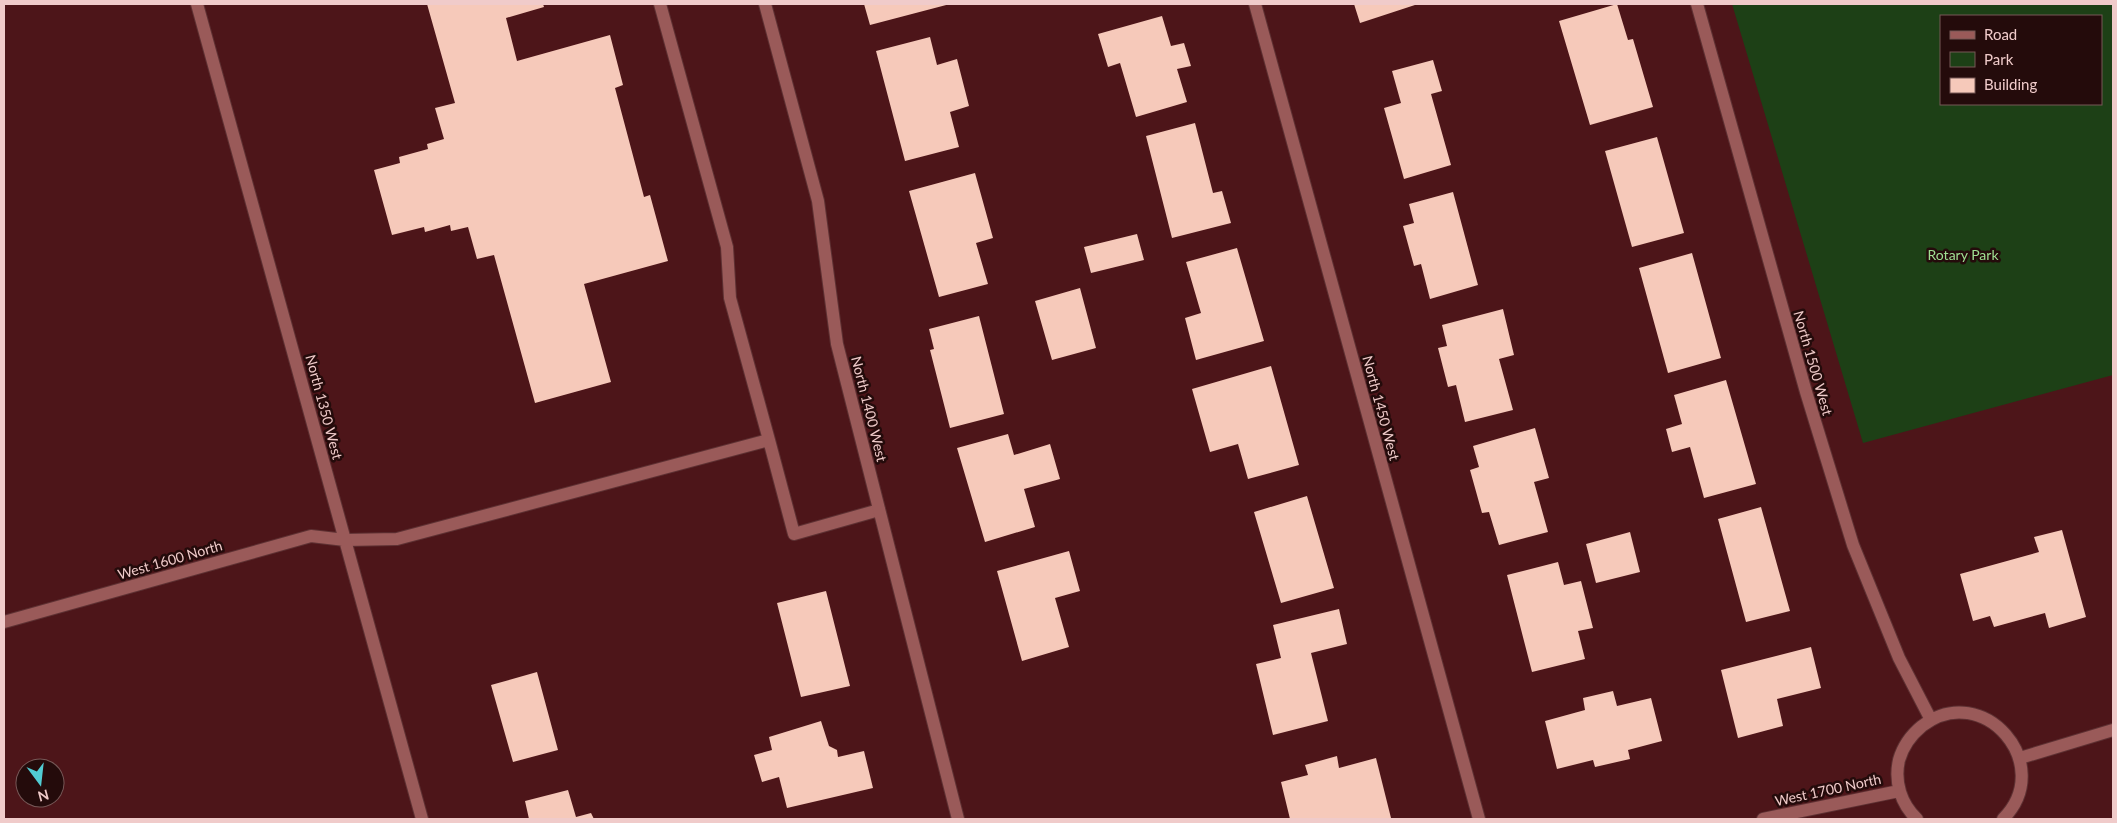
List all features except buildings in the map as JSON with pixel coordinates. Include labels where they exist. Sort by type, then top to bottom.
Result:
[{"type":"street","name":"North 1350 West","points":[[197,4],[422,819]]},
{"type":"street","points":[[660,4],[727,247],[730,298],[794,534],[879,510]]},
{"type":"street","name":"North 1400 West","points":[[765,4],[818,201],[836,344],[958,819]]},
{"type":"street","name":"North 1450 West","points":[[1255,4],[1478,819]]},
{"type":"street","name":"North 1500 West","points":[[1697,4],[1806,392],[1853,545],[1899,658],[1930,720]]},
{"type":"street","name":"West 1600 North","points":[[4,622],[311,536],[345,540],[397,539],[769,440]]},
{"type":"street","points":[[1917,819],[1908,811],[1899,791],[1897,770],[1902,750],[1914,732],[1930,720],[1952,713],[1974,714],[1994,723],[2011,738],[2020,758],[2022,779],[2017,800],[2003,819]]},
{"type":"street","points":[[2020,758],[2113,730]]},
{"type":"street","name":"West 1700 North","points":[[1763,819],[1899,791]]},
{"type":"green space","name":"Rotary Park","points":[[1732,4],[2113,4],[2113,375],[1863,443]]}]
